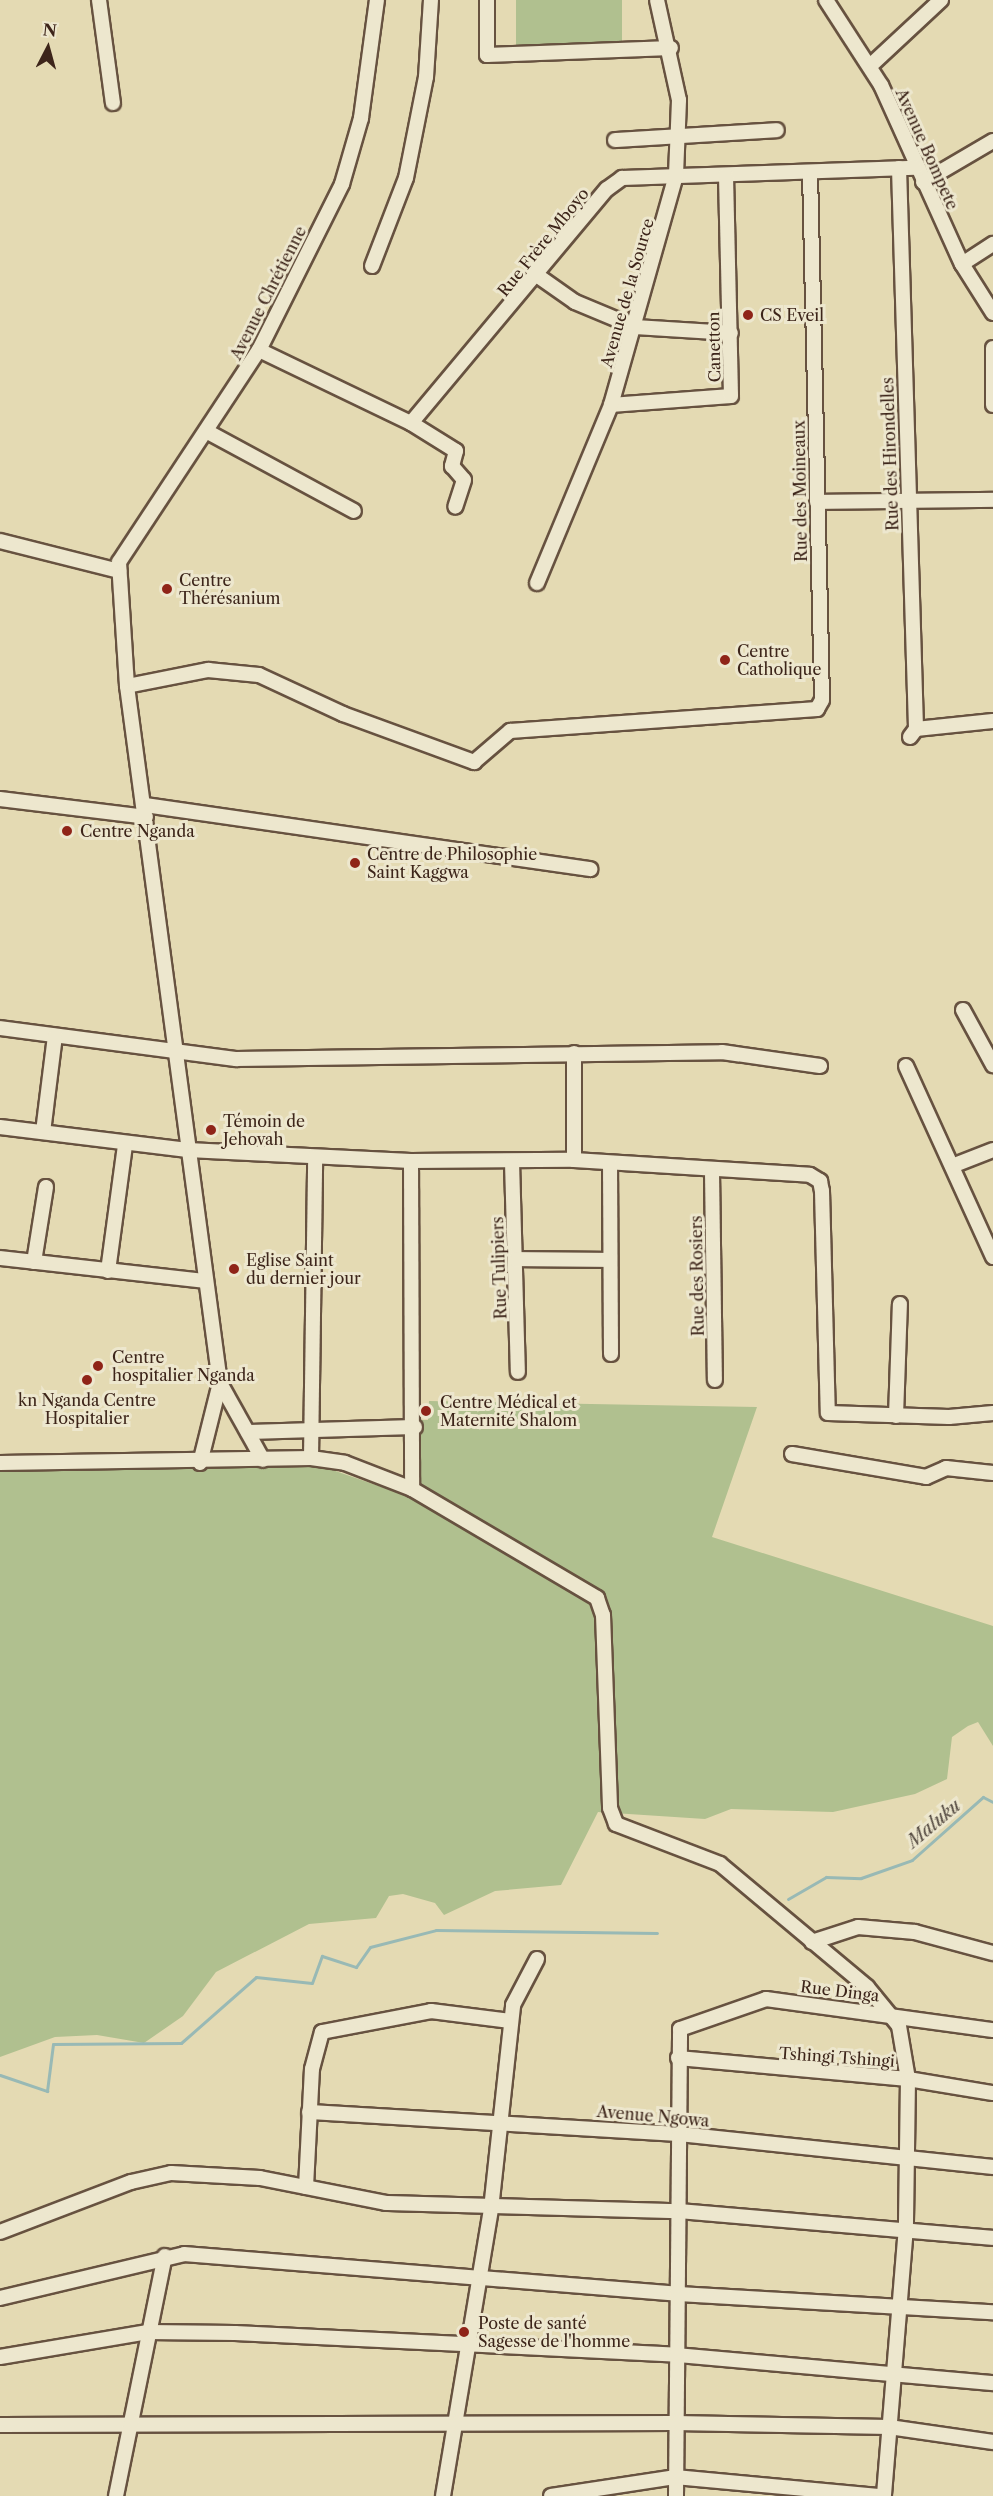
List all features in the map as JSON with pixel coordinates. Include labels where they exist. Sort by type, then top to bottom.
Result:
[{"type":"street","points":[[99,0],[113,103]]},
{"type":"street","name":"Avenue Chrétienne","points":[[118,571],[128,543],[259,350],[348,170],[361,118],[377,0]]},
{"type":"street","points":[[372,266],[406,178],[426,77],[431,0]]},
{"type":"street","points":[[487,0],[487,56],[671,48]]},
{"type":"street","name":"Avenue de la Source","points":[[537,584],[611,405],[635,327],[676,175],[681,133],[671,48],[657,0]]},
{"type":"street","name":"Avenue Bompete","points":[[826,0],[870,66],[915,168],[962,264],[993,313]]},
{"type":"street","points":[[870,66],[941,0]]},
{"type":"street","points":[[615,140],[681,133],[777,130]]},
{"type":"street","points":[[923,183],[993,141]]},
{"type":"street","name":"Rue des Hirondelles","points":[[899,168],[913,733],[993,721]]},
{"type":"street","name":"Rue Frère Mboyo","points":[[411,423],[538,276],[614,182],[676,175],[915,168]]},
{"type":"street","name":"Rue des Moineaux","points":[[127,686],[208,669],[259,675],[343,714],[474,762],[510,731],[719,712],[821,706],[810,172]]},
{"type":"street","name":"Canetton","points":[[611,405],[729,399],[731,333],[726,175]]},
{"type":"street","points":[[962,264],[993,244]]},
{"type":"street","points":[[538,276],[575,302],[635,327],[731,333]]},
{"type":"street","points":[[993,348],[993,405]]},
{"type":"street","points":[[259,350],[411,423],[456,451],[452,466],[464,483],[455,507]]},
{"type":"street","points":[[206,431],[354,511]]},
{"type":"street","points":[[817,502],[993,500]]},
{"type":"street","points":[[0,541],[118,571],[127,686],[145,811],[204,1281],[220,1383],[263,1460]]},
{"type":"street","points":[[0,799],[145,811],[590,869]]},
{"type":"street","points":[[963,1010],[993,1065]]},
{"type":"street","points":[[0,1028],[174,1053],[244,1059],[722,1052],[820,1066]]},
{"type":"street","points":[[43,1132],[55,1036]]},
{"type":"street","points":[[574,1053],[574,1160]]},
{"type":"street","points":[[906,1066],[993,1257]]},
{"type":"street","points":[[0,1127],[126,1145],[188,1150],[411,1161],[574,1160],[712,1172],[755,1169],[820,1181],[825,1409],[834,1416],[993,1413]]},
{"type":"street","points":[[108,1272],[126,1145]]},
{"type":"street","points":[[952,1166],[993,1150]]},
{"type":"street","points":[[311,1458],[315,1157]]},
{"type":"street","points":[[411,1161],[415,1427],[412,1489]]},
{"type":"street","name":"Rue Tulipiers","points":[[512,1162],[518,1372]]},
{"type":"street","points":[[610,1163],[611,1354]]},
{"type":"street","name":"Rue des Rosiers","points":[[712,1172],[715,1380]]},
{"type":"street","points":[[34,1262],[46,1187]]},
{"type":"street","points":[[0,1258],[108,1272],[204,1281]]},
{"type":"street","points":[[515,1259],[610,1260]]},
{"type":"street","points":[[896,1416],[900,1304]]},
{"type":"street","points":[[200,1463],[220,1383]]},
{"type":"street","points":[[248,1432],[415,1427]]},
{"type":"street","points":[[792,1454],[927,1477],[946,1468],[993,1473]]},
{"type":"street","points":[[0,1463],[200,1463],[311,1458],[360,1467],[412,1489],[597,1598],[603,1615],[612,1818],[634,1835],[711,1859],[776,1909],[893,2014],[908,2079],[906,2227],[883,2496],[675,2477],[551,2496]]},
{"type":"street","points":[[812,1942],[858,1927],[915,1932],[993,1953]]},
{"type":"street","points":[[443,2496],[491,2209],[510,2020],[519,1987],[537,1959]]},
{"type":"street","name":"Rue Dinga","points":[[678,2058],[678,2036],[686,2024],[757,1999],[893,2014],[993,2030]]},
{"type":"street","points":[[306,2187],[309,2112],[317,2037],[329,2027],[431,2011],[510,2020]]},
{"type":"street","points":[[676,2496],[675,2423],[680,2211],[678,2058]]},
{"type":"street","name":"Tshingi Tshingi","points":[[678,2058],[908,2079],[993,2093]]},
{"type":"street","name":"Avenue Ngowa","points":[[309,2112],[679,2134],[906,2155],[993,2167]]},
{"type":"street","points":[[0,2232],[131,2182],[171,2173],[260,2178],[386,2203],[491,2209],[680,2211],[906,2227],[993,2238]]},
{"type":"street","points":[[116,2496],[165,2256]]},
{"type":"street","points":[[0,2298],[165,2256],[480,2276],[677,2294],[993,2312]]},
{"type":"street","points":[[0,2357],[148,2332],[468,2344],[677,2355],[895,2372],[993,2383]]},
{"type":"street","points":[[0,2424],[131,2426],[675,2423],[889,2427],[993,2442]]},
{"type":"green space","points":[[516,0],[622,0],[622,47],[516,47]]},
{"type":"green space","points":[[429,1401],[757,1407],[712,1537],[993,1626],[993,1746],[978,1722],[968,1726],[952,1737],[947,1779],[915,1794],[833,1812],[731,1809],[705,1819],[598,1812],[561,1885],[495,1891],[444,1915],[435,1903],[403,1894],[389,1896],[376,1918],[309,1924],[216,1972],[183,2016],[144,2043],[97,2035],[55,2037],[0,2057],[0,1468],[324,1467],[416,1499],[419,1420],[428,1420]]},
{"type":"waterway","name":"Maluku","points":[[788,1899],[826,1877],[861,1878],[912,1860],[983,1797],[993,1802]]},
{"type":"waterway","points":[[0,2075],[47,2091],[53,2044],[181,2043],[256,1977],[312,1983],[322,1956],[356,1967],[370,1947],[436,1930],[657,1933]]},
{"type":"place","name":"CS Eveil","points":[[748,315]]},
{"type":"place","name":"Centre Thérésanium","points":[[167,589]]},
{"type":"place","name":"Centre Catholique","points":[[725,660]]},
{"type":"place","name":"Centre Nganda","points":[[67,831]]},
{"type":"place","name":"Centre de Philosophie Saint Kaggwa","points":[[355,863]]},
{"type":"place","name":"Témoin de Jehovah","points":[[211,1130]]},
{"type":"place","name":"Eglise Saint du dernier jour","points":[[234,1269]]},
{"type":"place","name":"Centre hospitalier Nganda","points":[[98,1366]]},
{"type":"place","name":"kn Nganda Centre Hospitalier","points":[[87,1380]]},
{"type":"place","name":"Centre Médical et Maternité Shalom","points":[[426,1411]]},
{"type":"place","name":"Poste de santé Sagesse de l'homme","points":[[464,2332]]}]
